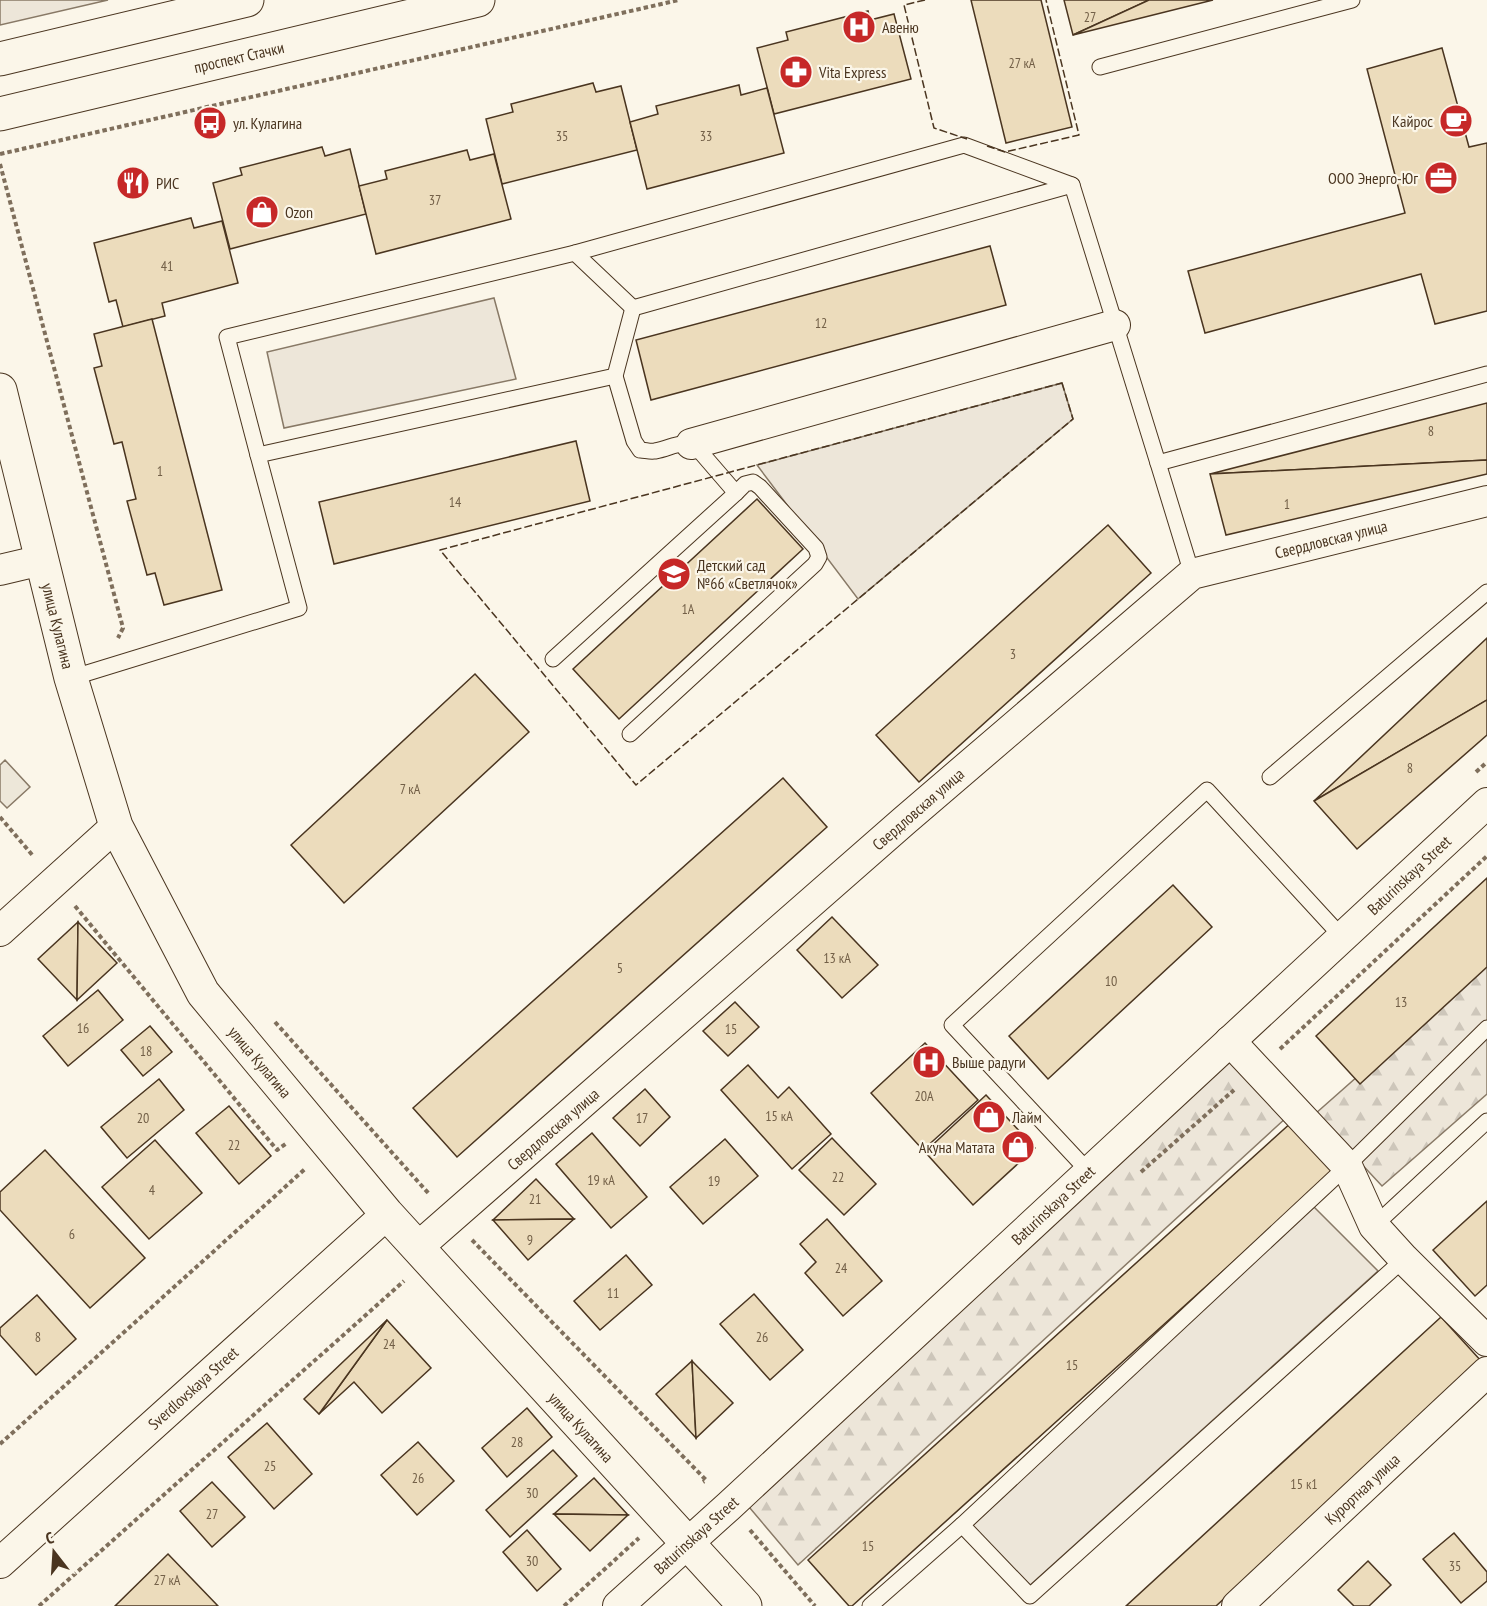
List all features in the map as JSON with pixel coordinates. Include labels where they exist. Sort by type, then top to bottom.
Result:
[{"type":"street","points":[[0,59],[247,0]]},
{"type":"street","name":"проспект Стачки","points":[[0,114],[478,0]]},
{"type":"street","points":[[691,444],[1115,325]]},
{"type":"street","name":"улица Кулагина","points":[[0,390],[42,560],[86,674],[116,826],[203,993],[387,1214],[745,1606]]},
{"type":"street","name":"Свердловская улица","points":[[418,1247],[904,821],[1192,574],[1487,501]]},
{"type":"street","points":[[0,570],[42,560]]},
{"type":"street","name":"Baturinskaya Street","points":[[618,1606],[1487,803]]},
{"type":"street","points":[[0,931],[116,826]]},
{"type":"street","points":[[1230,1041],[1347,1166],[1374,1226],[1487,1341]]},
{"type":"street","name":"Sverdlovskaya Street","points":[[0,1563],[387,1214]]},
{"type":"street","name":"Курортная улица","points":[[1237,1606],[1487,1372]]},
{"type":"lane","points":[[1100,67],[1352,0]]},
{"type":"lane","points":[[86,674],[299,608],[227,337],[575,253],[964,145],[1072,185]]},
{"type":"lane","points":[[633,308],[1072,185]]},
{"type":"lane","points":[[1072,185],[1192,574]]},
{"type":"lane","points":[[575,253],[633,308]]},
{"type":"lane","points":[[633,308],[615,376],[634,441],[640,450],[653,452],[682,443],[691,444],[736,493]]},
{"type":"lane","points":[[1158,463],[1487,374]]},
{"type":"lane","points":[[258,454],[615,376]]},
{"type":"lane","points":[[553,659],[745,484],[753,482],[760,487],[816,548],[819,557],[816,564],[630,734]]},
{"type":"lane","points":[[1270,777],[1487,592]]},
{"type":"lane","points":[[1089,1172],[952,1025],[1207,790],[1341,938]]},
{"type":"lane","points":[[870,1606],[962,1525],[1347,1166],[1487,1028]]},
{"type":"lane","points":[[1374,1226],[1487,1121]]},
{"type":"lane","points":[[962,1525],[1030,1596],[1404,1259]]},
{"type":"path","points":[[0,154],[680,0]]},
{"type":"path","points":[[0,164],[123,628],[86,674]]},
{"type":"path","points":[[273,1020],[451,1219],[705,1480],[663,1517]]},
{"type":"path","points":[[0,1444],[312,1162]]},
{"type":"path","points":[[39,1606],[405,1280]]},
{"type":"green space","points":[[0,0],[108,0],[0,25]]},
{"type":"green space","points":[[494,298],[516,379],[284,428],[267,352]]},
{"type":"green space","points":[[1062,383],[1073,419],[858,599],[757,465]]},
{"type":"green space","points":[[1487,962],[1487,1094],[1382,1186],[1315,1114]]},
{"type":"green space","points":[[1228,1052],[1287,1117],[798,1565],[744,1501]]},
{"type":"green space","points":[[1313,1206],[1378,1271],[1028,1587],[972,1526]]},
{"type":"shaded area","points":[[5,760],[30,787],[7,808],[0,801],[0,765]]},
{"type":"building","points":[[971,0],[1041,0],[1072,127],[1006,143]]},
{"type":"building","points":[[1064,0],[1149,0],[1073,35]]},
{"type":"building","points":[[1149,0],[1213,0],[1073,35]]},
{"type":"building","points":[[868,11],[870,20],[894,14],[911,79],[774,114],[757,48],[788,40],[786,32]]},
{"type":"building","name":"ООО Энерго-Юг","points":[[1442,48],[1469,147],[1487,143],[1487,311],[1435,324],[1421,274],[1205,333],[1188,271],[1405,213],[1367,69]]},
{"type":"building","points":[[593,83],[596,92],[621,86],[637,150],[502,184],[486,119],[513,112],[511,104]]},
{"type":"building","points":[[739,85],[741,95],[767,88],[784,153],[647,189],[630,122],[658,114],[656,106]]},
{"type":"building","points":[[322,147],[325,156],[350,149],[366,214],[230,249],[213,183],[242,175],[240,168]]},
{"type":"building","points":[[467,150],[470,160],[494,154],[511,219],[376,254],[359,186],[387,179],[385,171]]},
{"type":"building","points":[[191,218],[194,228],[222,221],[238,283],[162,303],[165,316],[123,327],[116,300],[109,302],[94,243]]},
{"type":"building","points":[[990,246],[1006,305],[651,400],[636,340]]},
{"type":"building","points":[[152,319],[222,590],[164,605],[155,573],[147,575],[127,501],[136,499],[122,442],[114,444],[94,368],[102,366],[94,334]]},
{"type":"building","points":[[1487,403],[1487,460],[1210,474]]},
{"type":"building","points":[[576,441],[590,501],[334,564],[319,502]]},
{"type":"building","points":[[1487,460],[1487,474],[1226,535],[1210,474]]},
{"type":"building","points":[[757,499],[803,549],[619,719],[573,669]]},
{"type":"building","points":[[1108,525],[1151,573],[919,782],[876,735]]},
{"type":"building","points":[[1487,638],[1487,700],[1314,801]]},
{"type":"building","points":[[475,674],[529,732],[344,903],[291,845]]},
{"type":"building","points":[[1487,700],[1487,735],[1357,849],[1314,801]]},
{"type":"building","points":[[783,778],[827,827],[457,1157],[413,1108]]},
{"type":"building","points":[[1487,878],[1487,967],[1360,1084],[1316,1036]]},
{"type":"building","points":[[1173,885],[1212,927],[1048,1079],[1009,1036]]},
{"type":"building","points":[[832,917],[878,965],[842,998],[797,950]]},
{"type":"building","points":[[78,922],[77,1000],[38,959]]},
{"type":"building","points":[[78,922],[117,963],[77,1000]]},
{"type":"building","points":[[98,990],[123,1020],[68,1066],[43,1036]]},
{"type":"building","points":[[735,1002],[759,1027],[728,1056],[703,1031]]},
{"type":"building","points":[[150,1026],[172,1052],[143,1076],[121,1050]]},
{"type":"building","points":[[925,1043],[978,1100],[923,1150],[871,1093]]},
{"type":"building","points":[[748,1065],[778,1098],[789,1087],[831,1134],[792,1169],[721,1090]]},
{"type":"building","points":[[159,1079],[184,1110],[127,1158],[101,1127]]},
{"type":"building","points":[[645,1089],[670,1117],[640,1146],[613,1118]]},
{"type":"building","points":[[986,1095],[1035,1148],[973,1205],[925,1152]]},
{"type":"building","points":[[229,1106],[271,1156],[239,1184],[196,1133]]},
{"type":"building","points":[[1293,1121],[1336,1169],[852,1606],[849,1606],[808,1560]]},
{"type":"building","points":[[592,1133],[647,1197],[611,1228],[556,1164]]},
{"type":"building","points":[[832,1138],[876,1184],[844,1215],[799,1170]]},
{"type":"building","points":[[725,1139],[758,1176],[703,1224],[670,1187]]},
{"type":"building","points":[[155,1140],[202,1193],[149,1239],[102,1187]]},
{"type":"building","points":[[45,1150],[145,1258],[90,1308],[0,1210],[0,1192]]},
{"type":"building","points":[[536,1179],[574,1219],[493,1220]]},
{"type":"building","points":[[1487,1201],[1487,1285],[1475,1296],[1433,1250]]},
{"type":"building","points":[[574,1219],[528,1260],[493,1220]]},
{"type":"building","points":[[827,1219],[882,1281],[843,1316],[805,1273],[816,1262],[800,1244]]},
{"type":"building","points":[[626,1255],[652,1285],[600,1330],[574,1301]]},
{"type":"building","points":[[754,1294],[803,1350],[770,1380],[720,1324]]},
{"type":"building","points":[[37,1295],[76,1339],[36,1375],[0,1335],[0,1328]]},
{"type":"building","points":[[1441,1317],[1482,1362],[1216,1606],[1126,1606]]},
{"type":"building","points":[[387,1320],[431,1368],[382,1413],[354,1382],[319,1414]]},
{"type":"building","points":[[387,1320],[319,1414],[304,1399]]},
{"type":"building","points":[[692,1361],[696,1438],[656,1394]]},
{"type":"building","points":[[692,1361],[733,1403],[696,1438]]},
{"type":"building","points":[[527,1408],[552,1437],[507,1477],[482,1448]]},
{"type":"building","points":[[267,1423],[312,1474],[274,1509],[228,1457]]},
{"type":"building","points":[[418,1442],[454,1481],[417,1515],[381,1475]]},
{"type":"building","points":[[553,1450],[577,1476],[510,1537],[486,1510]]},
{"type":"building","points":[[594,1478],[628,1515],[554,1514]]},
{"type":"building","points":[[212,1482],[245,1517],[212,1547],[180,1511]]},
{"type":"building","points":[[554,1514],[628,1515],[590,1551]]},
{"type":"building","points":[[527,1530],[561,1569],[537,1591],[503,1552]]},
{"type":"building","points":[[1454,1533],[1487,1572],[1487,1581],[1461,1603],[1423,1559]]},
{"type":"building","points":[[168,1554],[218,1606],[115,1606]]},
{"type":"building","points":[[1368,1561],[1391,1585],[1369,1606],[1354,1606],[1338,1590]]},
{"type":"fence","points":[[925,0],[904,5],[934,128],[967,139]]},
{"type":"fence","points":[[987,146],[1005,152],[1079,135],[1046,0]]},
{"type":"fence","points":[[1062,383],[1073,419],[636,785],[440,550],[1062,383]]},
{"type":"place","name":"Авеню","points":[[859,27]]},
{"type":"place","name":"Vita Express","points":[[796,72]]},
{"type":"place","name":"Кайрос","points":[[1456,121]]},
{"type":"place","name":"ул. Кулагина","points":[[210,123]]},
{"type":"place","name":"ООО Энерго-Юг","points":[[1441,178]]},
{"type":"place","name":"РИС","points":[[133,183]]},
{"type":"place","name":"Ozon","points":[[262,212]]},
{"type":"place","name":"Детский сад №66 «Светлячок»","points":[[674,574]]},
{"type":"place","name":"Выше радуги","points":[[929,1062]]},
{"type":"place","name":"Лайм","points":[[989,1117]]},
{"type":"place","name":"Акуна Матата","points":[[1018,1147]]}]
